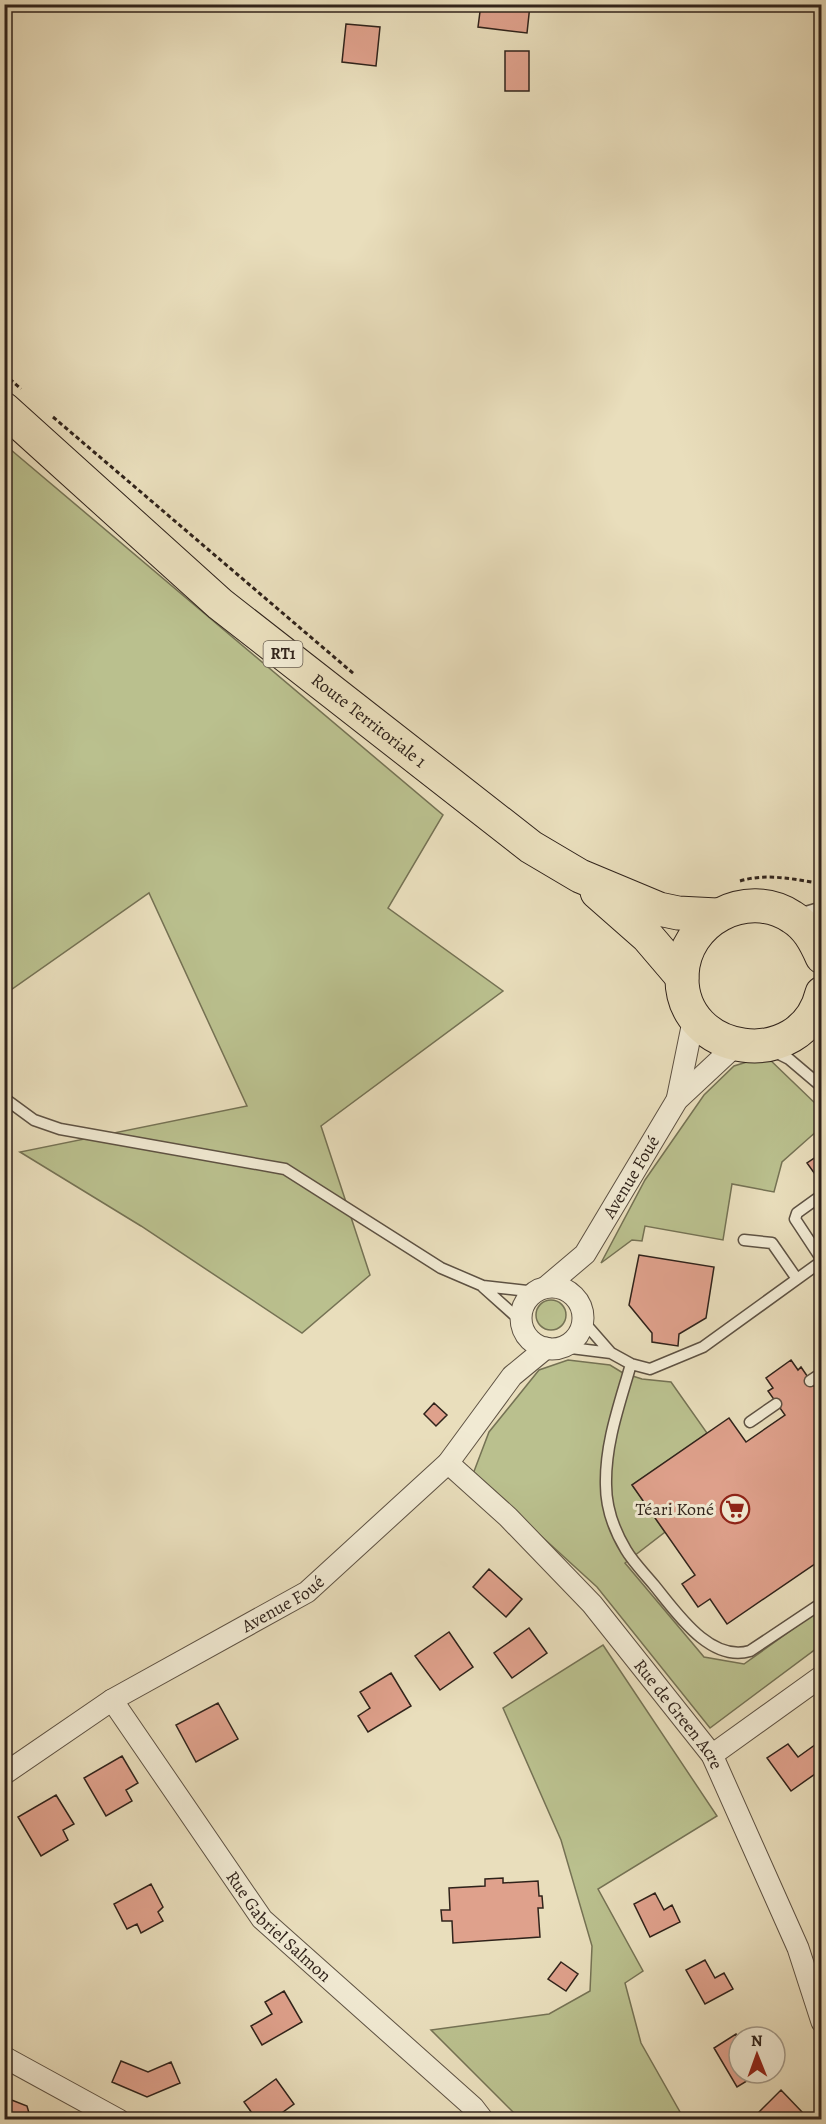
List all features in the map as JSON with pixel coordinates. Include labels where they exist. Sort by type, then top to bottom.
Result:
[{"type":"main road","name":"Route Territoriale 1","points":[[12,414],[220,604],[531,847],[580,876],[659,909],[678,913],[717,915]]},
{"type":"main road","name":"Route Territoriale 1","points":[[580,876],[647,936],[681,977]]},
{"type":"main road","points":[[822,957],[805,928],[807,911],[754,905],[735,908],[717,915],[702,926],[691,941],[684,958],[681,977],[685,998],[694,1017],[706,1030],[720,1039],[751,1046],[808,1036],[809,1020],[822,993]]},
{"type":"street","name":"Avenue Foué","points":[[541,1290],[585,1254],[677,1100],[694,1017]]},
{"type":"street","name":"Avenue Foué","points":[[677,1100],[751,1046]]},
{"type":"street","name":"Avenue Foué","points":[[577,1299],[585,1254]]},
{"type":"street","points":[[563,1289],[577,1299],[583,1313],[583,1321],[577,1336],[555,1348],[537,1345],[530,1339],[523,1326],[524,1304],[541,1290],[563,1289]]},
{"type":"street","name":"Avenue Foué","points":[[512,1376],[523,1326]]},
{"type":"street","name":"Avenue Foué","points":[[4,1774],[112,1700],[308,1592],[448,1463],[512,1376],[555,1348]]},
{"type":"street","name":"Rue de Green Acre","points":[[448,1463],[508,1516],[592,1604],[712,1755],[798,1948],[822,2022]]},
{"type":"street","points":[[712,1755],[822,1676]]},
{"type":"street","name":"Rue Gabriel Salmon","points":[[112,1700],[262,1919],[473,2107],[483,2120]]},
{"type":"street","points":[[4,2057],[118,2120]]},
{"type":"lane","points":[[751,1046],[789,1059],[822,1087]]},
{"type":"lane","points":[[4,1098],[34,1120],[60,1130],[285,1169],[441,1268],[483,1287],[523,1326]]},
{"type":"lane","points":[[583,1321],[611,1353],[631,1364],[650,1369],[703,1347],[822,1260],[795,1219],[797,1213],[822,1195]]},
{"type":"lane","points":[[744,1240],[772,1243],[798,1279]]},
{"type":"lane","points":[[483,1287],[541,1290]]},
{"type":"lane","points":[[555,1348],[611,1353]]},
{"type":"lane","points":[[631,1364],[610,1442],[606,1486],[612,1522],[626,1551],[684,1622],[701,1638],[724,1651],[741,1654],[750,1651],[822,1603]]},
{"type":"lane","points":[[810,1381],[822,1373]]},
{"type":"lane","points":[[750,1422],[776,1404]]},
{"type":"path","points":[[4,374],[12,414]]},
{"type":"path","points":[[47,411],[357,677]]},
{"type":"path","points":[[738,881],[787,877],[822,884]]},
{"type":"green space","points":[[4,444],[443,815],[388,908],[503,991],[321,1126],[370,1275],[302,1333],[141,1226],[20,1152],[247,1106],[149,893],[5,994]]},
{"type":"green space","points":[[766,1056],[819,1107],[818,1130],[782,1162],[774,1192],[732,1184],[723,1240],[645,1226],[642,1241],[632,1240],[601,1263],[645,1180],[704,1095],[734,1066]]},
{"type":"green space","points":[[551,1300],[562,1304],[566,1315],[562,1326],[551,1330],[540,1326],[536,1315],[540,1304]]},
{"type":"green space","points":[[568,1360],[610,1365],[623,1373],[642,1379],[671,1382],[707,1433],[632,1485],[665,1532],[625,1563],[704,1657],[744,1664],[821,1609],[821,1645],[710,1728],[597,1587],[473,1474],[489,1432],[539,1370]]},
{"type":"green space","points":[[603,1645],[717,1816],[598,1889],[643,1971],[625,1983],[641,2043],[684,2119],[520,2119],[431,2030],[549,2014],[590,1991],[592,1946],[561,1840],[503,1708]]},
{"type":"building","points":[[481,4],[530,5],[527,33],[478,27]]},
{"type":"building","points":[[346,24],[380,27],[376,66],[342,62]]},
{"type":"building","points":[[505,51],[529,51],[529,91],[505,91]]},
{"type":"building","points":[[822,1153],[822,1184],[807,1163]]},
{"type":"building","points":[[639,1255],[714,1267],[706,1318],[679,1334],[678,1346],[652,1342],[652,1333],[629,1305]]},
{"type":"building","name":"Téari Koné","points":[[791,1360],[798,1370],[801,1367],[818,1392],[822,1389],[822,1559],[727,1624],[710,1599],[698,1607],[682,1584],[695,1575],[632,1485],[729,1418],[746,1442],[785,1415],[768,1391],[773,1388],[766,1378]]},
{"type":"building","points":[[434,1403],[447,1415],[436,1426],[424,1414]]},
{"type":"building","points":[[489,1569],[522,1599],[506,1617],[473,1587]]},
{"type":"building","points":[[529,1628],[547,1653],[512,1678],[494,1653]]},
{"type":"building","points":[[449,1632],[473,1667],[440,1690],[415,1656]]},
{"type":"building","points":[[391,1673],[411,1706],[368,1732],[358,1716],[370,1708],[360,1692]]},
{"type":"building","points":[[218,1703],[238,1739],[196,1762],[176,1725]]},
{"type":"building","points":[[819,1742],[822,1746],[822,1769],[791,1791],[767,1758],[788,1744],[798,1757]]},
{"type":"building","points":[[122,1756],[138,1783],[126,1790],[132,1801],[106,1816],[84,1778]]},
{"type":"building","points":[[56,1795],[74,1824],[63,1830],[68,1840],[41,1856],[18,1817]]},
{"type":"building","points":[[503,1878],[503,1883],[538,1881],[543,1908],[538,1908],[540,1937],[453,1943],[452,1921],[442,1921],[441,1910],[450,1910],[449,1888],[485,1886],[485,1879]]},
{"type":"building","points":[[151,1884],[163,1907],[158,1912],[163,1921],[141,1933],[137,1924],[127,1929],[114,1904]]},
{"type":"building","points":[[655,1893],[664,1910],[672,1905],[680,1922],[650,1937],[634,1904]]},
{"type":"building","points":[[705,1960],[715,1978],[724,1973],[733,1989],[705,2004],[686,1970]]},
{"type":"building","points":[[561,1962],[578,1974],[566,1991],[548,1979]]},
{"type":"building","points":[[284,1991],[302,2022],[262,2045],[251,2026],[272,2014],[265,2002]]},
{"type":"building","points":[[727,2040],[727,2070],[714,2048]]},
{"type":"building","points":[[121,2061],[148,2072],[171,2062],[180,2083],[147,2097],[112,2082]]},
{"type":"building","points":[[276,2079],[294,2104],[272,2120],[257,2120],[244,2102]]},
{"type":"building","points":[[781,2090],[803,2113],[796,2120],[766,2120],[759,2112]]},
{"type":"building","points":[[4,2097],[27,2106],[31,2120],[4,2120]]},
{"type":"place","name":"Téari Koné","points":[[735,1509]]}]
